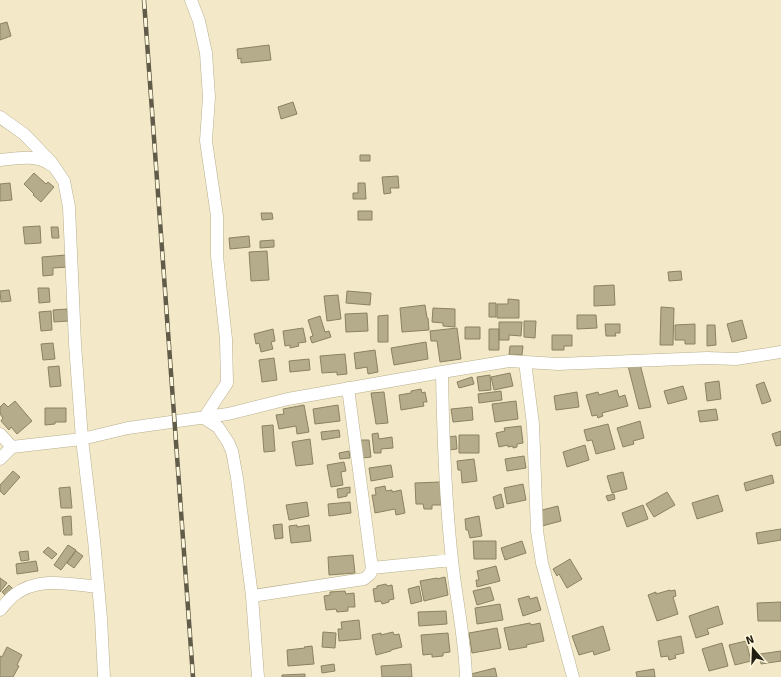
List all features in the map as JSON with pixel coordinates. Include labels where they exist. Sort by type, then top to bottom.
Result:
[{"type":"street","points":[[191,0],[199,21],[206,53],[209,97],[206,140],[217,216],[217,256],[226,339],[227,383],[204,418]]},
{"type":"street","points":[[0,116],[24,134],[51,162],[64,181],[69,207],[75,344],[82,439],[94,540],[101,618],[104,677]]},
{"type":"street","points":[[0,160],[22,158],[40,159],[46,161],[57,171]]},
{"type":"street","points":[[0,459],[12,446],[82,439],[128,428],[228,414],[288,399],[509,361],[558,364],[707,358],[736,359],[781,352]]},
{"type":"street","points":[[525,362],[533,424],[537,531],[542,563],[573,677]]},
{"type":"street","points":[[442,372],[448,524],[466,660],[466,677]]},
{"type":"street","points":[[252,596],[364,579],[370,574],[372,568],[348,388]]},
{"type":"street","points":[[204,418],[218,427],[232,451],[237,478],[252,596],[258,677]]},
{"type":"street","points":[[0,434],[12,446]]},
{"type":"street","points":[[372,568],[452,560]]},
{"type":"street","points":[[0,610],[12,596],[24,589],[38,584],[56,582],[98,587]]},
{"type":"building","points":[[7,22],[11,36],[0,40],[0,24]]},
{"type":"building","points":[[269,45],[271,60],[241,63],[241,58],[238,59],[237,49]]},
{"type":"building","points":[[293,102],[297,114],[281,119],[278,107]]},
{"type":"building","points":[[360,155],[370,155],[370,161],[360,161]]},
{"type":"building","points":[[34,173],[46,184],[48,182],[54,187],[41,202],[24,184]]},
{"type":"building","points":[[398,176],[399,188],[390,188],[391,193],[384,194],[382,177]]},
{"type":"building","points":[[10,183],[12,200],[0,201],[0,184]]},
{"type":"building","points":[[358,183],[365,183],[366,199],[353,199],[353,193],[358,193]]},
{"type":"building","points":[[358,211],[372,211],[372,220],[358,220]]},
{"type":"building","points":[[261,213],[272,213],[273,219],[262,220]]},
{"type":"building","points":[[40,226],[41,243],[25,244],[23,227]]},
{"type":"building","points":[[51,227],[58,227],[59,238],[52,238]]},
{"type":"building","points":[[249,236],[250,247],[230,249],[229,238]]},
{"type":"building","points":[[274,240],[274,247],[260,248],[260,241]]},
{"type":"building","points":[[267,251],[269,280],[251,281],[249,252]]},
{"type":"building","points":[[66,255],[67,267],[53,268],[53,275],[43,276],[42,257]]},
{"type":"building","points":[[681,271],[682,280],[669,281],[668,272]]},
{"type":"building","points":[[614,285],[615,305],[594,306],[594,286]]},
{"type":"building","points":[[38,288],[49,288],[50,302],[39,303]]},
{"type":"building","points":[[9,290],[11,301],[1,302],[0,291]]},
{"type":"building","points":[[347,291],[371,293],[370,305],[346,303]]},
{"type":"building","points":[[338,295],[341,319],[327,321],[324,296]]},
{"type":"building","points":[[508,299],[519,300],[519,318],[497,318],[497,304],[508,304]]},
{"type":"building","points":[[489,303],[496,303],[496,317],[489,317]]},
{"type":"building","points":[[425,305],[429,330],[402,332],[400,308]]},
{"type":"building","points":[[661,307],[674,308],[673,345],[660,345]]},
{"type":"building","points":[[433,308],[455,309],[455,327],[443,326],[443,323],[432,322]]},
{"type":"building","points":[[67,309],[68,321],[54,322],[53,310]]},
{"type":"building","points":[[51,311],[52,330],[41,331],[39,312]]},
{"type":"building","points":[[367,313],[368,331],[346,332],[345,314]]},
{"type":"building","points":[[388,315],[388,342],[378,342],[378,316]]},
{"type":"building","points":[[577,315],[596,315],[597,328],[577,329]]},
{"type":"building","points":[[320,316],[325,332],[329,331],[331,337],[312,343],[310,337],[313,336],[308,320]]},
{"type":"building","points":[[742,320],[747,338],[732,342],[727,324]]},
{"type":"building","points":[[524,321],[536,321],[535,338],[524,337]]},
{"type":"building","points":[[499,322],[522,322],[521,336],[509,335],[509,340],[499,340]]},
{"type":"building","points":[[605,324],[620,324],[620,333],[615,333],[616,336],[606,336]]},
{"type":"building","points":[[695,324],[695,344],[685,344],[685,340],[675,340],[675,325]]},
{"type":"building","points":[[707,325],[715,325],[716,345],[707,346]]},
{"type":"building","points":[[465,327],[480,327],[480,339],[465,339]]},
{"type":"building","points":[[303,328],[306,342],[298,343],[299,346],[290,348],[290,345],[285,346],[283,331]]},
{"type":"building","points":[[457,328],[461,359],[440,362],[437,341],[431,341],[430,331]]},
{"type":"building","points":[[273,329],[275,341],[271,342],[273,349],[261,352],[259,343],[256,344],[254,334]]},
{"type":"building","points":[[489,329],[499,329],[499,350],[489,350]]},
{"type":"building","points":[[552,335],[572,335],[572,346],[564,346],[564,350],[552,350]]},
{"type":"building","points":[[426,342],[428,359],[394,365],[391,348]]},
{"type":"building","points":[[53,343],[55,359],[43,360],[41,344]]},
{"type":"building","points":[[510,346],[523,346],[522,355],[509,355]]},
{"type":"building","points":[[375,350],[378,372],[368,374],[367,367],[356,369],[354,353]]},
{"type":"building","points":[[345,354],[347,374],[337,375],[337,372],[322,373],[320,356]]},
{"type":"building","points":[[274,358],[277,380],[262,382],[259,360]]},
{"type":"building","points":[[309,359],[310,370],[290,372],[289,361]]},
{"type":"building","points":[[640,364],[651,407],[639,409],[628,366]]},
{"type":"building","points":[[59,366],[61,386],[50,387],[48,367]]},
{"type":"building","points":[[510,373],[513,386],[494,390],[491,377]]},
{"type":"building","points":[[490,375],[491,390],[479,391],[477,377]]},
{"type":"building","points":[[472,377],[474,384],[459,388],[457,382]]},
{"type":"building","points":[[719,381],[721,399],[707,401],[705,383]]},
{"type":"building","points":[[764,382],[771,401],[762,404],[756,385]]},
{"type":"building","points":[[683,386],[687,399],[668,404],[664,391]]},
{"type":"building","points":[[421,389],[422,393],[425,392],[427,402],[423,402],[424,406],[401,410],[399,395],[411,393],[411,391]]},
{"type":"building","points":[[617,390],[619,397],[625,395],[628,406],[602,413],[603,416],[598,418],[597,415],[592,416],[586,395],[598,392],[599,395]]},
{"type":"building","points":[[501,391],[502,400],[479,403],[478,394]]},
{"type":"building","points":[[384,392],[388,423],[376,424],[371,393]]},
{"type":"building","points":[[577,392],[579,407],[556,410],[554,396]]},
{"type":"building","points":[[15,401],[32,421],[17,434],[11,427],[9,430],[1,421],[3,418],[0,414],[0,407],[4,403],[8,407]]},
{"type":"building","points":[[516,401],[518,419],[495,422],[492,404]]},
{"type":"building","points":[[304,405],[309,432],[297,434],[296,426],[279,429],[276,415],[284,414],[283,409]]},
{"type":"building","points":[[338,405],[340,421],[315,424],[313,409]]},
{"type":"building","points":[[472,407],[473,420],[453,422],[451,409]]},
{"type":"building","points":[[45,408],[66,408],[66,422],[55,422],[55,424],[45,425]]},
{"type":"building","points":[[716,409],[718,420],[700,422],[698,411]]},
{"type":"building","points":[[640,421],[644,438],[633,441],[634,444],[623,447],[617,428]]},
{"type":"building","points":[[608,424],[615,449],[596,454],[592,440],[587,441],[584,430]]},
{"type":"building","points":[[273,425],[275,451],[264,452],[262,426]]},
{"type":"building","points":[[521,426],[523,443],[517,444],[517,447],[513,448],[513,446],[508,447],[508,445],[499,447],[496,433],[505,431],[504,428]]},
{"type":"building","points":[[339,430],[340,437],[322,440],[321,432]]},
{"type":"building","points":[[781,431],[781,445],[776,446],[772,434]]},
{"type":"building","points":[[378,433],[379,439],[392,437],[393,448],[381,449],[381,453],[374,453],[372,434]]},
{"type":"building","points":[[459,435],[479,435],[479,453],[459,453]]},
{"type":"building","points":[[456,436],[457,449],[449,450],[447,437]]},
{"type":"building","points":[[310,439],[313,464],[296,466],[292,442]]},
{"type":"building","points":[[361,440],[369,440],[371,457],[362,458]]},
{"type":"building","points":[[585,445],[589,460],[567,467],[563,452]]},
{"type":"building","points":[[349,451],[350,458],[340,459],[339,453]]},
{"type":"building","points":[[524,456],[526,468],[507,471],[505,459]]},
{"type":"building","points":[[474,459],[477,481],[462,483],[461,470],[458,470],[457,461]]},
{"type":"building","points":[[344,462],[346,471],[341,472],[343,485],[331,487],[327,465]]},
{"type":"building","points":[[391,465],[393,477],[371,481],[369,468]]},
{"type":"building","points":[[13,471],[20,477],[4,495],[0,491],[0,485]]},
{"type":"building","points":[[623,472],[627,489],[612,493],[607,476]]},
{"type":"building","points":[[772,475],[774,483],[746,491],[744,483]]},
{"type":"building","points":[[440,482],[441,505],[432,505],[432,509],[424,509],[423,504],[416,504],[415,483]]},
{"type":"building","points":[[523,484],[526,500],[507,504],[504,488]]},
{"type":"building","points":[[385,486],[386,491],[392,490],[392,492],[401,490],[405,513],[396,515],[395,509],[375,513],[372,495],[376,495],[375,488]]},
{"type":"building","points":[[70,487],[72,508],[61,508],[59,488]]},
{"type":"building","points":[[350,487],[350,493],[347,493],[347,496],[338,498],[337,489]]},
{"type":"building","points":[[667,492],[675,505],[654,517],[646,504]]},
{"type":"building","points":[[501,494],[504,507],[496,509],[493,497]]},
{"type":"building","points":[[614,494],[615,499],[608,501],[606,496]]},
{"type":"building","points":[[718,495],[723,511],[697,519],[692,503]]},
{"type":"building","points":[[307,502],[309,516],[289,520],[286,505]]},
{"type":"building","points":[[350,502],[351,513],[329,516],[328,504]]},
{"type":"building","points":[[643,505],[648,519],[627,527],[622,513]]},
{"type":"building","points":[[558,506],[561,521],[542,526],[538,511]]},
{"type":"building","points":[[71,516],[72,535],[64,535],[62,517]]},
{"type":"building","points":[[479,516],[482,536],[470,538],[468,530],[466,530],[465,519]]},
{"type":"building","points":[[282,524],[283,538],[275,539],[273,525]]},
{"type":"building","points":[[297,525],[297,527],[309,525],[311,541],[291,543],[289,526]]},
{"type":"building","points":[[781,529],[781,540],[758,544],[756,533]]},
{"type":"building","points":[[473,541],[496,541],[496,559],[474,559]]},
{"type":"building","points":[[522,541],[526,553],[505,560],[501,548]]},
{"type":"building","points":[[68,545],[76,550],[61,570],[54,565]]},
{"type":"building","points":[[48,547],[57,554],[52,559],[43,552]]},
{"type":"building","points":[[28,551],[29,560],[21,561],[19,552]]},
{"type":"building","points":[[76,551],[83,556],[74,568],[67,563]]},
{"type":"building","points":[[353,555],[355,573],[329,575],[328,557]]},
{"type":"building","points":[[570,559],[582,579],[567,588],[559,574],[557,576],[553,569]]},
{"type":"building","points":[[36,561],[38,571],[17,574],[16,564]]},
{"type":"building","points":[[496,566],[500,581],[477,587],[476,580],[479,580],[477,571]]},
{"type":"building","points":[[445,577],[448,595],[424,601],[420,581]]},
{"type":"building","points":[[0,578],[7,583],[0,592]]},
{"type":"building","points":[[386,584],[387,586],[392,585],[394,599],[382,604],[381,601],[375,602],[373,589],[377,588],[377,586]]},
{"type":"building","points":[[9,585],[14,590],[7,597],[2,592]]},
{"type":"building","points":[[419,586],[422,601],[411,604],[408,589]]},
{"type":"building","points":[[490,587],[494,600],[477,605],[473,591]]},
{"type":"building","points":[[675,590],[676,596],[673,597],[678,614],[657,621],[648,595]]},
{"type":"building","points":[[345,591],[346,594],[354,593],[355,607],[348,607],[348,611],[337,612],[336,609],[326,610],[324,596],[330,595],[330,592]]},
{"type":"building","points":[[529,596],[530,599],[537,597],[541,610],[523,616],[518,599]]},
{"type":"building","points":[[781,602],[781,621],[758,621],[757,603]]},
{"type":"building","points":[[500,604],[503,620],[477,624],[475,608]]},
{"type":"building","points":[[718,606],[723,624],[707,629],[709,634],[696,638],[689,616]]},
{"type":"building","points":[[446,611],[447,624],[419,626],[418,612]]},
{"type":"building","points":[[359,620],[361,639],[339,641],[338,629],[342,629],[341,622]]},
{"type":"building","points":[[530,623],[531,625],[540,623],[544,641],[526,645],[527,647],[509,650],[504,628]]},
{"type":"building","points":[[603,626],[610,650],[594,655],[593,651],[579,655],[572,636]]},
{"type":"building","points":[[497,628],[501,648],[472,653],[469,633]]},
{"type":"building","points":[[323,632],[336,633],[335,648],[322,647]]},
{"type":"building","points":[[393,632],[394,635],[399,634],[402,647],[376,655],[372,635],[381,633],[381,635]]},
{"type":"building","points":[[448,633],[450,652],[443,653],[443,656],[432,657],[432,654],[423,655],[421,635]]},
{"type":"building","points":[[681,636],[684,653],[675,655],[676,658],[669,660],[668,656],[661,657],[658,641]]},
{"type":"building","points":[[746,641],[751,661],[735,665],[729,645]]},
{"type":"building","points":[[722,643],[728,666],[709,671],[702,649]]},
{"type":"building","points":[[312,646],[314,664],[288,666],[287,650]]},
{"type":"building","points":[[7,647],[22,655],[17,665],[19,666],[13,677],[0,677],[0,656],[2,657]]},
{"type":"building","points":[[781,651],[781,661],[761,664],[760,654]]},
{"type":"building","points":[[334,664],[335,671],[322,673],[321,666]]},
{"type":"building","points":[[411,664],[412,677],[382,677],[381,666]]},
{"type":"building","points":[[495,668],[497,677],[472,677],[471,674]]},
{"type":"building","points":[[654,669],[655,677],[637,677],[636,672]]},
{"type":"building","points":[[305,674],[305,677],[282,677],[282,675]]},
{"type":"railway","points":[[144,0],[193,677]]}]
